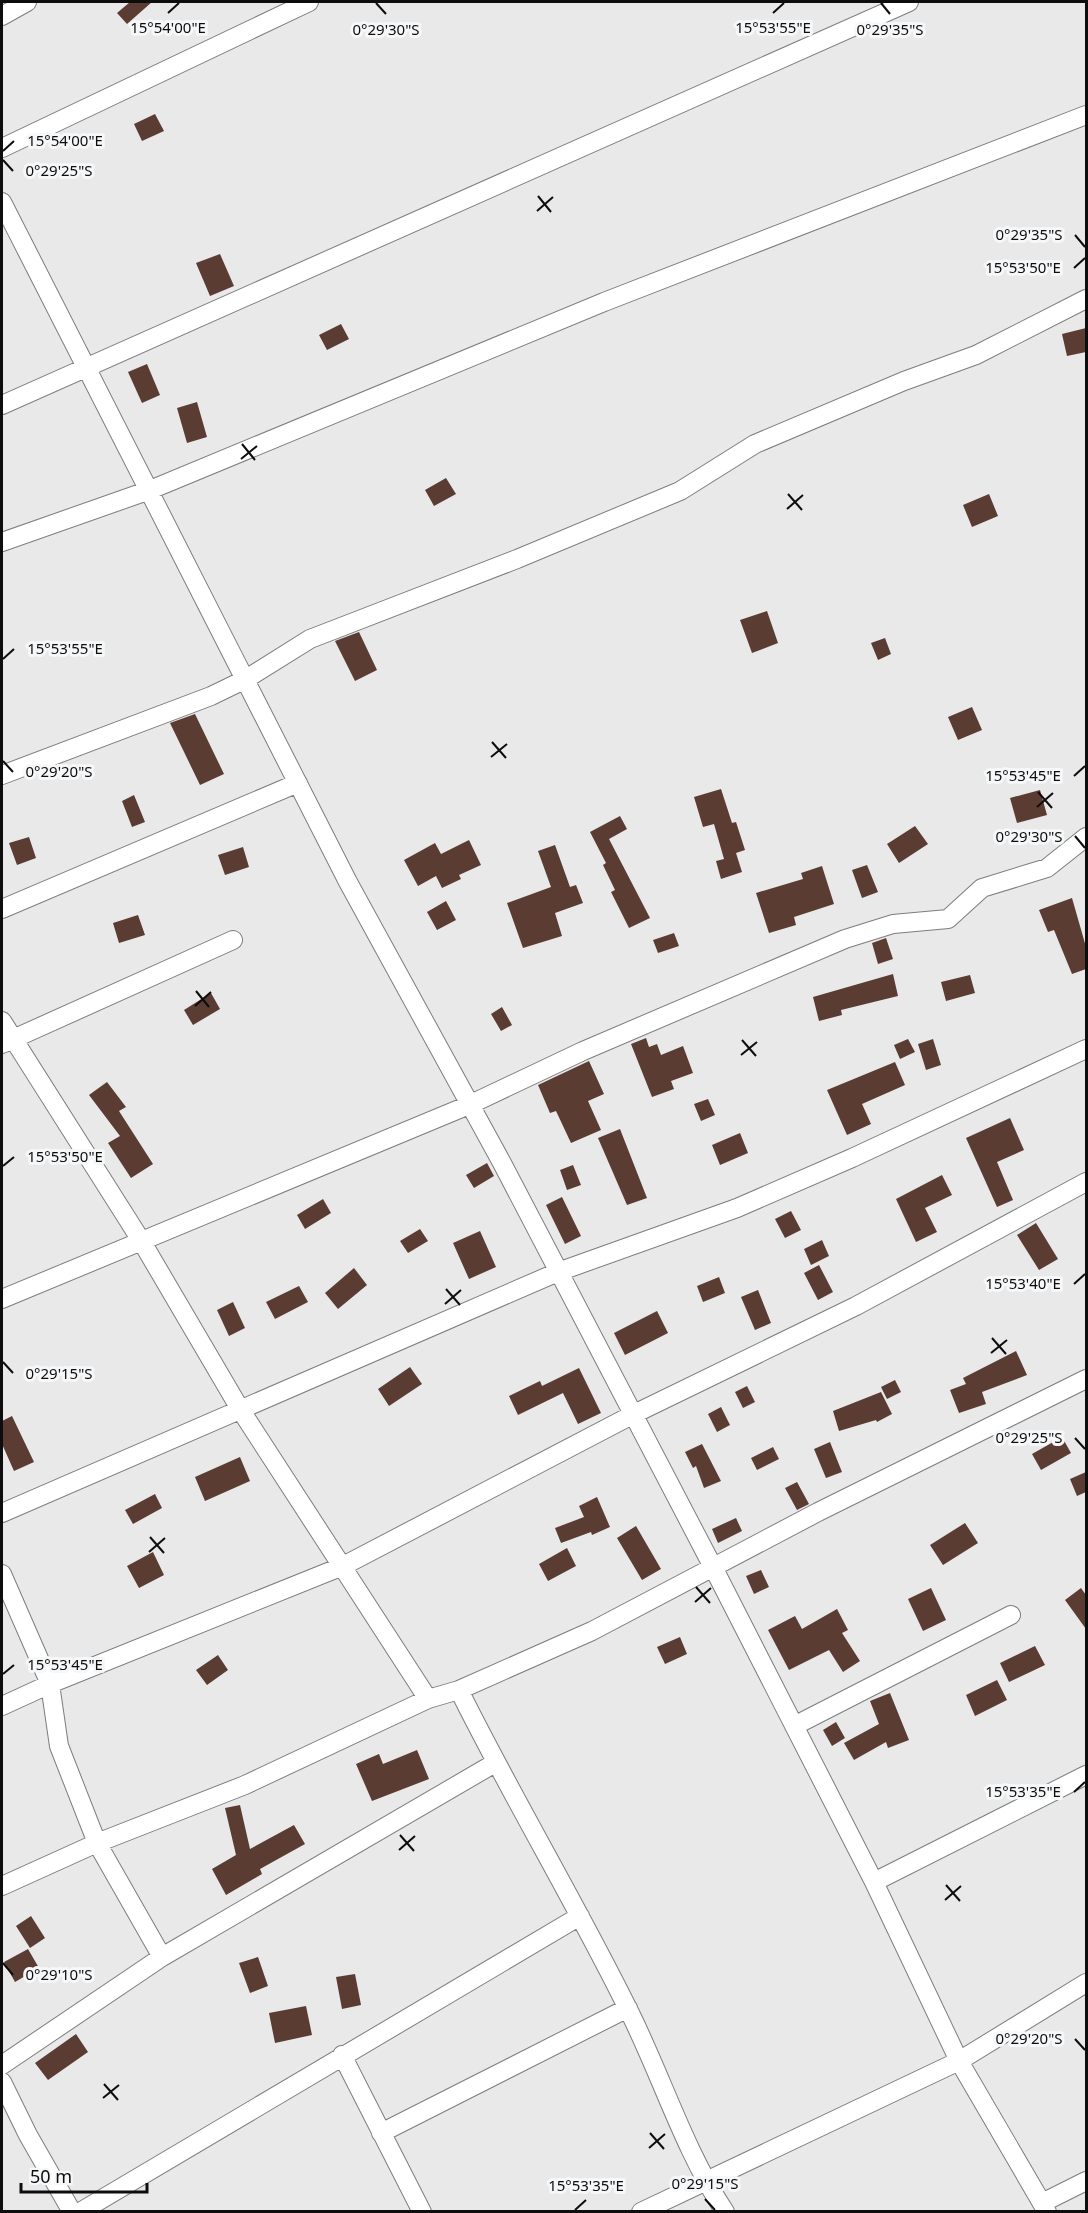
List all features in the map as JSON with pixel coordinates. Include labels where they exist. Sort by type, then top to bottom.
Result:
[{"type":"street","points":[[2,16],[27,2]]},
{"type":"street","points":[[2,148],[309,2]]},
{"type":"street","points":[[2,405],[86,370],[909,2]]},
{"type":"street","points":[[2,542],[150,490],[604,302],[1086,115]]},
{"type":"street","points":[[2,202],[348,882],[502,1163],[714,1569],[874,1882],[959,2061],[1045,2207],[1086,2181]]},
{"type":"street","points":[[2,775],[211,696],[246,679],[310,639],[517,559],[680,491],[755,444],[904,381],[976,355],[1086,299]]},
{"type":"street","points":[[2,909],[298,783]]},
{"type":"street","points":[[2,1299],[469,1105],[583,1051],[845,939],[893,924],[948,919],[982,888],[1047,868],[1086,837]]},
{"type":"street","points":[[7,1041],[233,940]]},
{"type":"street","points":[[2,1021],[7,1041],[142,1242],[240,1409],[428,1699]]},
{"type":"street","points":[[2,1513],[558,1272],[736,1208],[852,1158],[1086,1049]]},
{"type":"street","points":[[2,1706],[50,1684],[343,1566],[634,1414],[856,1306],[1086,1182]]},
{"type":"street","points":[[2,1886],[97,1843],[245,1785],[428,1699],[459,1690],[592,1631],[714,1569],[818,1512],[1086,1379]]},
{"type":"street","points":[[2,1574],[50,1684],[59,1746],[97,1843],[162,1957]]},
{"type":"street","points":[[794,1726],[1011,1615]]},
{"type":"street","points":[[459,1690],[495,1763],[628,2008],[705,2181],[725,2211]]},
{"type":"street","points":[[2,2065],[162,1957],[495,1763]]},
{"type":"street","points":[[874,1882],[1086,1775]]},
{"type":"street","points":[[80,2211],[580,1916]]},
{"type":"street","points":[[641,2211],[959,2061],[1086,1983]]},
{"type":"street","points":[[381,2133],[628,2008]]},
{"type":"street","points":[[342,2055],[422,2211]]},
{"type":"street","points":[[2,2082],[28,2135],[72,2211]]},
{"type":"building","points":[[130,2],[152,2],[127,24],[117,13]]},
{"type":"building","points":[[155,114],[164,131],[142,141],[134,124]]},
{"type":"building","points":[[220,254],[234,286],[210,296],[196,263]]},
{"type":"building","points":[[341,324],[349,339],[327,350],[319,335]]},
{"type":"building","points":[[1086,328],[1086,352],[1067,356],[1062,334]]},
{"type":"building","points":[[147,364],[160,395],[142,403],[128,372]]},
{"type":"building","points":[[197,402],[207,437],[187,443],[177,408]]},
{"type":"building","points":[[446,478],[456,494],[434,506],[425,490]]},
{"type":"building","points":[[989,494],[998,516],[972,527],[963,505]]},
{"type":"building","points":[[767,611],[778,643],[752,653],[740,620]]},
{"type":"building","points":[[359,632],[377,670],[355,681],[335,641]]},
{"type":"building","points":[[885,638],[891,654],[878,660],[871,643]]},
{"type":"building","points":[[972,707],[982,730],[958,740],[948,717]]},
{"type":"building","points":[[195,714],[224,774],[200,785],[170,723]]},
{"type":"building","points":[[721,789],[732,823],[736,822],[745,850],[736,853],[742,872],[721,879],[716,861],[724,859],[714,824],[703,827],[694,797]]},
{"type":"building","points":[[1040,790],[1047,815],[1017,823],[1010,798]]},
{"type":"building","points":[[134,795],[145,822],[132,827],[122,801]]},
{"type":"building","points":[[620,816],[627,829],[609,839],[650,918],[629,928],[611,892],[615,890],[603,865],[606,863],[590,832]]},
{"type":"building","points":[[915,826],[928,844],[899,863],[887,844]]},
{"type":"building","points":[[29,837],[36,858],[17,865],[9,843]]},
{"type":"building","points":[[469,840],[481,865],[459,875],[461,879],[442,888],[436,876],[418,886],[404,860],[435,843],[441,854]]},
{"type":"building","points":[[555,845],[570,887],[576,885],[583,903],[555,913],[562,936],[523,948],[507,903],[551,887],[538,851]]},
{"type":"building","points":[[243,847],[249,867],[225,875],[218,855]]},
{"type":"building","points":[[867,865],[878,892],[862,898],[852,870]]},
{"type":"building","points":[[822,866],[834,904],[794,917],[796,925],[769,933],[756,893],[803,879],[801,873]]},
{"type":"building","points":[[1072,898],[1086,947],[1086,969],[1072,974],[1054,930],[1048,932],[1039,910]]},
{"type":"building","points":[[446,901],[456,920],[437,930],[427,912]]},
{"type":"building","points":[[138,915],[145,935],[119,943],[113,923]]},
{"type":"building","points":[[674,933],[679,946],[658,953],[653,940]]},
{"type":"building","points":[[886,938],[893,959],[878,964],[872,943]]},
{"type":"building","points":[[893,974],[898,996],[841,1010],[842,1015],[819,1021],[813,997]]},
{"type":"building","points":[[970,975],[975,993],[946,1001],[941,982]]},
{"type":"building","points":[[211,993],[220,1009],[193,1025],[184,1010]]},
{"type":"building","points":[[502,1007],[512,1025],[501,1031],[491,1014]]},
{"type":"building","points":[[646,1038],[649,1047],[657,1044],[661,1055],[683,1046],[693,1073],[671,1081],[674,1089],[652,1097],[631,1044]]},
{"type":"building","points":[[908,1039],[915,1052],[900,1059],[894,1045]]},
{"type":"building","points":[[933,1039],[941,1065],[926,1070],[918,1044]]},
{"type":"building","points":[[589,1061],[604,1094],[588,1101],[601,1130],[571,1143],[556,1111],[550,1113],[538,1085]]},
{"type":"building","points":[[895,1062],[905,1085],[862,1104],[871,1124],[847,1135],[827,1090]]},
{"type":"building","points":[[107,1082],[126,1107],[119,1111],[153,1164],[131,1178],[108,1143],[120,1136],[89,1095]]},
{"type":"building","points":[[708,1099],[715,1115],[701,1121],[694,1104]]},
{"type":"building","points":[[1010,1118],[1024,1150],[997,1162],[1013,1200],[997,1207],[966,1138]]},
{"type":"building","points":[[620,1129],[647,1198],[627,1205],[598,1138]]},
{"type":"building","points":[[740,1133],[748,1153],[720,1165],[712,1145]]},
{"type":"building","points":[[487,1163],[494,1176],[474,1188],[466,1175]]},
{"type":"building","points":[[573,1165],[581,1185],[567,1190],[560,1170]]},
{"type":"building","points":[[942,1175],[952,1195],[925,1208],[937,1232],[916,1242],[896,1199]]},
{"type":"building","points":[[562,1197],[581,1236],[565,1244],[546,1205]]},
{"type":"building","points":[[323,1199],[331,1213],[305,1229],[297,1215]]},
{"type":"building","points":[[791,1211],[801,1230],[785,1238],[775,1219]]},
{"type":"building","points":[[1036,1223],[1058,1259],[1039,1270],[1017,1235]]},
{"type":"building","points":[[420,1229],[428,1241],[408,1253],[400,1241]]},
{"type":"building","points":[[480,1231],[496,1267],[469,1279],[453,1243]]},
{"type":"building","points":[[822,1240],[829,1256],[811,1265],[804,1249]]},
{"type":"building","points":[[819,1265],[833,1292],[818,1300],[804,1273]]},
{"type":"building","points":[[354,1268],[367,1285],[338,1309],[325,1293]]},
{"type":"building","points":[[719,1277],[725,1293],[703,1302],[697,1286]]},
{"type":"building","points":[[299,1286],[308,1302],[275,1319],[266,1302]]},
{"type":"building","points":[[758,1290],[771,1323],[755,1330],[741,1297]]},
{"type":"building","points":[[233,1302],[245,1328],[229,1336],[217,1310]]},
{"type":"building","points":[[657,1311],[668,1333],[625,1355],[614,1333]]},
{"type":"building","points":[[1016,1351],[1027,1375],[982,1392],[986,1404],[959,1413],[950,1390],[966,1384],[963,1378]]},
{"type":"building","points":[[410,1367],[422,1384],[389,1406],[378,1389]]},
{"type":"building","points":[[579,1368],[601,1413],[578,1424],[563,1393],[518,1415],[509,1396],[540,1381],[542,1386]]},
{"type":"building","points":[[895,1380],[901,1392],[887,1399],[881,1387]]},
{"type":"building","points":[[747,1386],[755,1402],[743,1408],[735,1392]]},
{"type":"building","points":[[881,1392],[892,1414],[877,1422],[876,1420],[839,1431],[833,1411]]},
{"type":"building","points":[[721,1407],[730,1425],[717,1432],[708,1414]]},
{"type":"building","points":[[12,1416],[34,1462],[14,1471],[2,1444],[2,1421]]},
{"type":"building","points":[[1062,1437],[1071,1453],[1041,1470],[1032,1454]]},
{"type":"building","points":[[830,1442],[842,1472],[826,1478],[814,1449]]},
{"type":"building","points":[[702,1444],[721,1481],[704,1488],[696,1466],[693,1468],[685,1452]]},
{"type":"building","points":[[773,1447],[779,1459],[757,1470],[751,1458]]},
{"type":"building","points":[[240,1457],[250,1481],[205,1501],[195,1477]]},
{"type":"building","points":[[1086,1472],[1086,1492],[1077,1496],[1070,1479]]},
{"type":"building","points":[[797,1482],[809,1504],[797,1510],[785,1488]]},
{"type":"building","points":[[155,1494],[162,1508],[133,1524],[125,1510]]},
{"type":"building","points":[[597,1497],[610,1527],[592,1535],[591,1532],[561,1543],[555,1528],[584,1517],[579,1506]]},
{"type":"building","points":[[736,1518],[742,1531],[718,1543],[712,1529]]},
{"type":"building","points":[[965,1523],[978,1543],[943,1565],[930,1545]]},
{"type":"building","points":[[636,1526],[661,1569],[642,1580],[617,1538]]},
{"type":"building","points":[[567,1548],[576,1566],[548,1581],[539,1564]]},
{"type":"building","points":[[153,1552],[164,1575],[139,1588],[127,1566]]},
{"type":"building","points":[[761,1570],[769,1587],[754,1594],[746,1576]]},
{"type":"building","points":[[931,1588],[946,1620],[923,1631],[908,1599]]},
{"type":"building","points":[[1081,1588],[1086,1595],[1086,1629],[1065,1600]]},
{"type":"building","points":[[837,1609],[848,1630],[842,1633],[860,1661],[843,1672],[829,1650],[789,1670],[768,1630],[795,1616],[802,1629]]},
{"type":"building","points":[[680,1637],[687,1654],[665,1664],[657,1647]]},
{"type":"building","points":[[1035,1646],[1045,1665],[1009,1682],[1000,1663]]},
{"type":"building","points":[[218,1655],[228,1670],[207,1685],[196,1670]]},
{"type":"building","points":[[997,1680],[1007,1700],[975,1716],[966,1695]]},
{"type":"building","points":[[890,1693],[909,1740],[888,1748],[886,1742],[854,1760],[844,1743],[879,1724],[870,1701]]},
{"type":"building","points":[[836,1722],[845,1738],[832,1746],[823,1730]]},
{"type":"building","points":[[417,1750],[429,1779],[372,1801],[356,1764],[379,1754],[383,1764]]},
{"type":"building","points":[[240,1805],[250,1849],[294,1825],[305,1844],[260,1869],[262,1874],[226,1895],[212,1869],[236,1855],[225,1808]]},
{"type":"building","points":[[31,1916],[45,1938],[30,1948],[16,1926]]},
{"type":"building","points":[[28,1949],[39,1968],[15,1982],[4,1962]]},
{"type":"building","points":[[258,1957],[268,1986],[250,1993],[239,1963]]},
{"type":"building","points":[[355,1974],[361,2005],[342,2009],[336,1977]]},
{"type":"building","points":[[306,2006],[312,2035],[275,2043],[269,2013]]},
{"type":"building","points":[[76,2034],[88,2052],[48,2080],[35,2063]]}]
